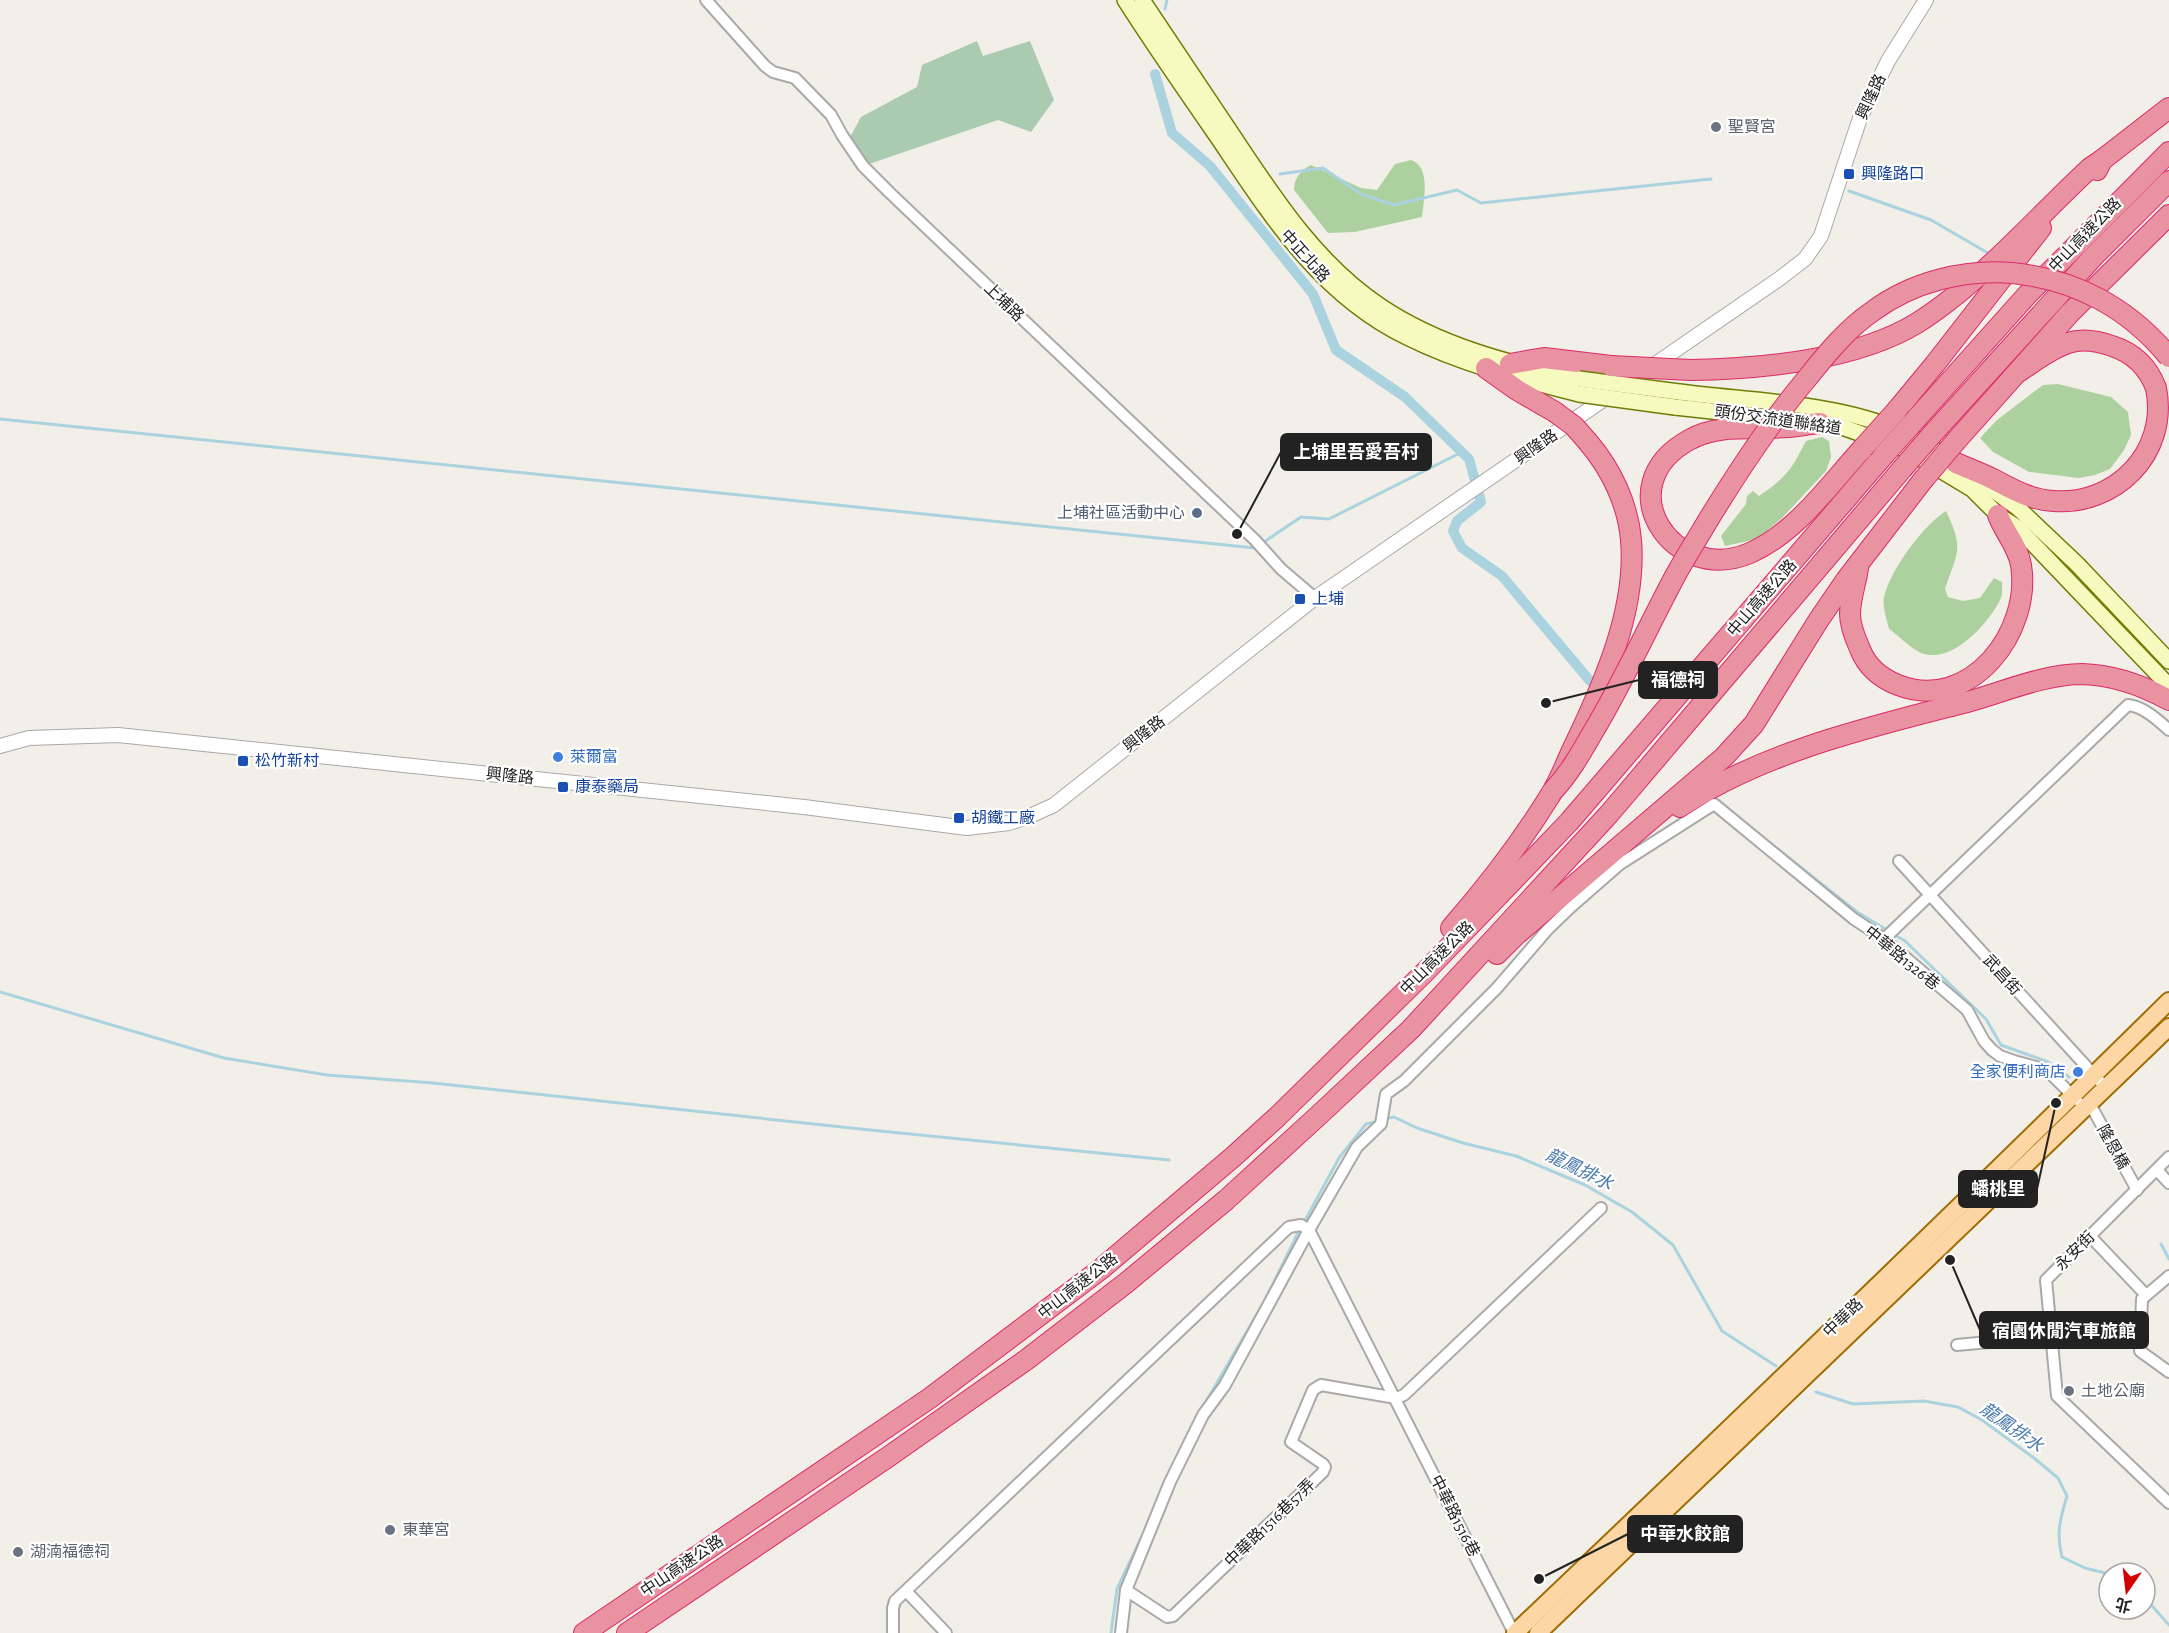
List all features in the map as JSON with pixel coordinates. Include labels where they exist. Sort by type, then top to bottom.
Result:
[{"type":"highway","points":[[1510,364],[1544,358],[1611,366],[1691,370],[1724,369],[1804,360],[1857,348],[1887,338],[1916,324],[1951,298],[1992,262],[2083,174],[2169,108]]},
{"type":"highway","name":"中山高速公路","points":[[584,1633],[930,1398],[1101,1269],[1277,1117],[1425,972],[1569,822],[1917,418],[2035,287],[2169,152]]},
{"type":"highway","points":[[1820,423],[1731,429],[1690,439],[1669,455],[1655,474],[1651,506],[1659,528],[1674,544],[1700,556],[1734,558],[1748,554],[1793,525],[1897,410],[2039,230],[2096,171],[2102,160]]},
{"type":"highway","name":"中山高速公路","points":[[627,1633],[878,1464],[1053,1339],[1126,1283],[1226,1200],[1411,1029],[1609,814],[1935,431],[2094,256],[2169,181]]},
{"type":"highway","points":[[1411,1029],[1460,991],[1516,935],[1724,757],[1754,724],[1818,621],[1923,480],[2070,313],[2169,215]]},
{"type":"highway","points":[[1399,996],[1405,979],[1454,925],[1498,870],[1552,792],[1568,774],[1603,717],[1674,577],[1756,443],[1828,352],[1858,322],[1875,309],[1912,289],[1956,276],[1983,273],[2028,275],[2056,281],[2102,299],[2140,326],[2169,357]]},
{"type":"highway","points":[[1956,463],[1993,478],[2013,490],[2051,501],[2065,501],[2085,500],[2102,494],[2125,482],[2145,462],[2156,442],[2161,421],[2160,399],[2152,378],[2139,359],[2123,350],[2085,340],[2068,343],[2020,371]]},
{"type":"highway","points":[[1486,368],[1517,390],[1555,412],[1574,426],[1588,442],[1607,466],[1620,498],[1631,538],[1632,564],[1626,602],[1613,652],[1592,707],[1552,792]]},
{"type":"highway","points":[[1858,566],[1850,614],[1853,632],[1863,657],[1876,673],[1910,690],[1930,691],[1949,688],[1969,679],[1986,666],[1999,652],[2012,631],[2018,608],[2021,564],[1998,515]]},
{"type":"highway","points":[[1592,869],[1636,836],[1698,795],[1782,755],[1884,722],[2053,677],[2082,674],[2142,685],[2169,699]]},
{"type":"main road","name":"中正北路","points":[[1125,0],[1275,222],[1316,271],[1339,293],[1406,337],[1445,354],[1527,381],[1579,386]]},
{"type":"main road","name":"中正北路","points":[[1142,0],[1274,197],[1324,259],[1361,292],[1406,322],[1436,336],[1510,364],[1579,386]]},
{"type":"main road","name":"頭份交流道聯絡道","points":[[1579,386],[1679,392],[1814,408],[1849,414],[1893,427],[1956,463],[2018,508],[2077,564],[2169,661]]},
{"type":"main road","name":"頭份交流道聯絡道","points":[[1579,386],[1675,407],[1842,427],[1907,450],[1972,489],[1998,515],[2018,528],[2169,686]]},
{"type":"main road","name":"中華路","points":[[1538,1633],[2083,1103],[2095,1075],[2169,1001]]},
{"type":"main road","name":"中華路","points":[[1514,1633],[2083,1103],[2106,1089],[2169,1027]]},
{"type":"street","name":"上埔路","points":[[706,0],[765,66],[773,72],[795,78],[831,115],[863,166],[890,193],[1255,540],[1281,569],[1316,598]]},
{"type":"street","name":"興隆路","points":[[0,746],[29,738],[129,736],[804,807],[968,828],[1009,823],[1030,816],[1054,805],[1316,598],[1805,259],[1821,236],[1860,118],[1888,61],[1926,0]]},
{"type":"street","points":[[1885,937],[2128,705],[2144,710],[2169,730]]},
{"type":"street","name":"中華路1326巷","points":[[1309,1230],[1357,1147],[1381,1124],[1386,1094],[1404,1081],[1497,988],[1548,929],[1572,906],[1620,864],[1714,804],[1845,913],[1885,937],[1967,1010],[1984,1041],[1992,1050],[2014,1061],[2047,1070],[2083,1103]]},
{"type":"street","name":"武昌街","points":[[1899,861],[2106,1089]]},
{"type":"street","name":"隆恩橋","points":[[2083,1103],[2137,1190]]},
{"type":"street","name":"永安街","points":[[2169,1157],[2046,1280],[2057,1396],[2169,1503]]},
{"type":"street","points":[[2157,1170],[2169,1183]]},
{"type":"street","points":[[1396,1398],[1404,1395],[1601,1208]]},
{"type":"street","points":[[893,1633],[893,1608],[896,1601],[1289,1227],[1301,1225],[1309,1230],[1230,1376],[1203,1415],[1170,1482],[1126,1590],[1121,1633]]},
{"type":"street","name":"中華路1516巷","points":[[1309,1230],[1514,1633]]},
{"type":"street","points":[[2090,1236],[2146,1295]]},
{"type":"street","points":[[2169,1276],[2142,1299],[2140,1351],[2169,1372]]},
{"type":"street","points":[[1957,1345],[2141,1330]]},
{"type":"street","name":"中華路1516巷57弄","points":[[1126,1590],[1167,1617],[1173,1616],[1323,1472],[1323,1464],[1291,1442],[1316,1387],[1321,1385],[1396,1398]]},
{"type":"street","points":[[906,1591],[946,1633]]},
{"type":"green space","points":[[977,41],[983,56],[1030,41],[1054,100],[1031,132],[998,120],[869,164],[849,139],[861,117],[917,87],[922,65]]},
{"type":"green space","points":[[1411,160],[1417,164],[1424,176],[1425,193],[1422,217],[1355,232],[1328,233],[1294,190],[1299,175],[1311,165],[1361,188],[1377,190],[1395,164]]},
{"type":"green space","points":[[2058,384],[2111,397],[2128,412],[2131,435],[2124,450],[2110,469],[2079,478],[2029,472],[1993,452],[1980,438],[1997,420],[2043,385]]},
{"type":"green space","points":[[1822,437],[1829,441],[1831,457],[1826,471],[1782,518],[1757,539],[1725,546],[1721,536],[1746,504],[1747,496],[1753,491],[1759,496],[1776,483],[1792,466],[1806,441]]},
{"type":"green space","points":[[1946,511],[1957,542],[1956,558],[1945,589],[1948,597],[1963,601],[1980,598],[1994,578],[2002,582],[2002,594],[1987,620],[1967,641],[1943,654],[1931,655],[1915,650],[1889,629],[1884,609],[1884,597],[1887,586],[1900,562],[1927,527]]},
{"type":"waterway","points":[[1165,9],[1167,0]]},
{"type":"waterway","points":[[1155,74],[1172,133],[1210,166],[1313,294],[1336,350],[1405,397],[1469,459],[1481,502],[1457,521],[1453,531],[1462,548],[1502,576],[1590,681]]},
{"type":"waterway","points":[[1280,174],[1323,168],[1361,194],[1394,205],[1457,190],[1481,203],[1711,179]]},
{"type":"waterway","points":[[1849,191],[1931,220],[1988,253]]},
{"type":"waterway","points":[[0,419],[1255,548],[1301,517],[1329,519],[1462,452]]},
{"type":"waterway","points":[[1734,814],[1857,912],[1905,941],[1986,1019],[2001,1045],[2048,1062],[2069,1077]]},
{"type":"waterway","points":[[0,992],[224,1058],[327,1075],[433,1083],[1169,1160]]},
{"type":"waterway","name":"龍鳳排水","points":[[1385,1119],[1394,1117],[1417,1128],[1463,1143],[1516,1156],[1585,1185],[1632,1212],[1673,1245],[1722,1331],[1776,1366]]},
{"type":"waterway","points":[[1267,1296],[1339,1158],[1366,1124],[1379,1121]]},
{"type":"waterway","points":[[2161,1244],[2169,1259]]},
{"type":"waterway","points":[[1204,1405],[1264,1302]]},
{"type":"waterway","name":"龍鳳排水","points":[[1816,1392],[1853,1404],[1924,1401],[1958,1407],[1982,1420],[2058,1478],[2067,1496],[2060,1526],[2059,1541],[2062,1557],[2097,1571]]},
{"type":"waterway","points":[[1111,1633],[1117,1589],[1142,1536]]},
{"type":"waterway","name":"龍鳳排水","points":[[2157,1612],[2169,1625]]},
{"type":"place","name":"聖賢宮","points":[[1716,127]]},
{"type":"place","name":"興隆路口","points":[[1849,174]]},
{"type":"place","name":"上埔社區活動中心","points":[[1197,513]]},
{"type":"place","name":"上埔里吾愛吾村","points":[[1237,534]]},
{"type":"place","name":"上埔","points":[[1300,599]]},
{"type":"place","name":"福德祠","points":[[1546,703]]},
{"type":"place","name":"萊爾富","points":[[558,757]]},
{"type":"place","name":"松竹新村","points":[[243,761]]},
{"type":"place","name":"康泰藥局","points":[[563,787]]},
{"type":"place","name":"胡鐵工廠","points":[[959,818]]},
{"type":"place","name":"全家便利商店","points":[[2078,1072]]},
{"type":"place","name":"蟠桃里","points":[[2056,1103]]},
{"type":"place","name":"宿園休閒汽車旅館","points":[[1950,1260]]},
{"type":"place","name":"土地公廟","points":[[2069,1391]]},
{"type":"place","name":"東華宮","points":[[390,1530]]},
{"type":"place","name":"湖湳福德祠","points":[[18,1552]]},
{"type":"place","name":"中華水餃館","points":[[1539,1579]]}]
